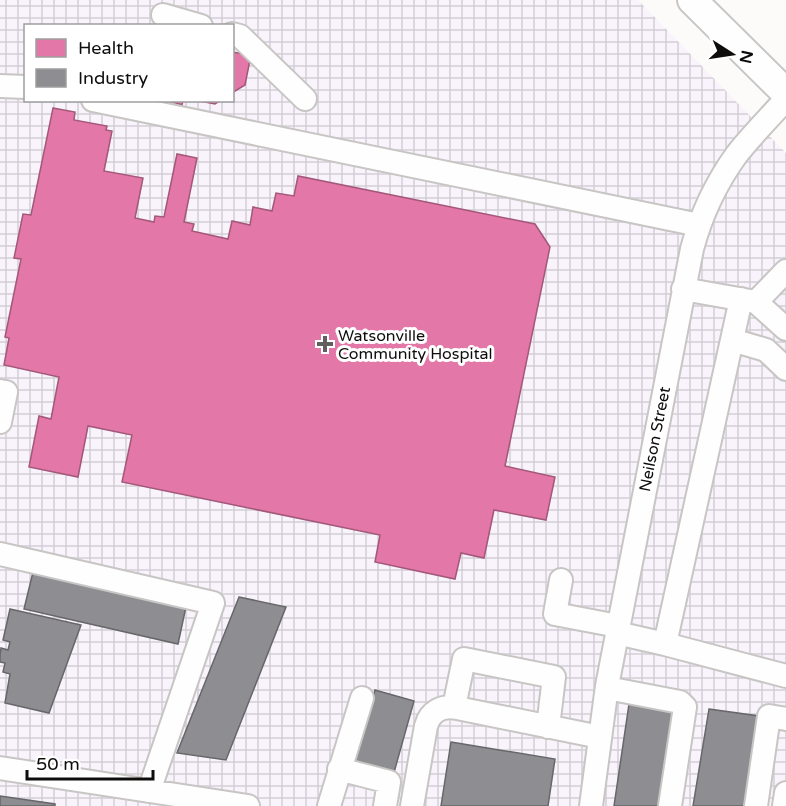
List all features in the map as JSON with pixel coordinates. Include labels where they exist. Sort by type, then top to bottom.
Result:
[{"type":"main road","points":[[692,0],[786,93]]},
{"type":"street","points":[[163,15],[194,24]]},
{"type":"street","points":[[234,34],[240,36],[305,99]]},
{"type":"street","points":[[0,86],[24,87]]},
{"type":"street","name":"Neilson Street","points":[[591,806],[607,688],[683,289],[699,225],[720,181],[738,153],[786,99]]},
{"type":"street","points":[[103,102],[699,225]]},
{"type":"street","points":[[665,644],[732,339],[748,300],[786,271]]},
{"type":"street","points":[[683,289],[748,300],[784,328],[766,350]]},
{"type":"street","points":[[732,339],[766,350],[786,369]]},
{"type":"street","points":[[0,391],[6,392],[0,422]]},
{"type":"street","points":[[0,554],[213,603],[136,795]]},
{"type":"street","points":[[561,580],[555,614],[786,676]]},
{"type":"street","points":[[454,708],[464,659],[554,677],[548,727]]},
{"type":"street","points":[[607,688],[680,702],[685,707],[670,806]]},
{"type":"street","points":[[329,806],[362,698]]},
{"type":"street","points":[[412,806],[428,720],[435,711],[446,707],[454,708],[600,737]]},
{"type":"street","points":[[756,806],[770,716],[786,719]]},
{"type":"street","points":[[0,768],[136,795],[234,805]]},
{"type":"street","points":[[339,769],[389,782],[385,806]]},
{"type":"street","points":[[784,806],[786,793]]},
{"type":"shaded area","name":"Watsonville Community Hospital","points":[[0,0],[638,0],[786,153],[786,806],[0,806]]},
{"type":"building: Health","points":[[234,52],[251,55],[245,85],[234,92]]},
{"type":"building: Health","points":[[53,108],[75,112],[74,120],[107,126],[106,130],[112,131],[104,171],[143,178],[135,218],[154,222],[155,216],[164,217],[177,154],[197,158],[184,222],[194,224],[192,231],[228,239],[232,221],[250,225],[253,207],[272,211],[276,193],[294,196],[298,176],[535,224],[550,247],[505,466],[555,477],[546,520],[494,510],[484,558],[461,553],[455,579],[375,562],[380,535],[122,482],[132,435],[88,426],[78,477],[29,467],[39,416],[51,419],[59,377],[4,365],[9,338],[5,337],[21,259],[14,258],[23,214],[31,215]]},
{"type":"building: Industry","points":[[34,568],[187,602],[178,644],[24,609]]},
{"type":"building: Industry","points":[[239,597],[286,607],[226,760],[177,753]]},
{"type":"building: Industry","points":[[10,609],[81,625],[49,713],[5,703],[10,674],[3,672],[5,663],[0,662],[0,655],[1,648],[8,650],[10,642],[3,640]]},
{"type":"building: Industry","points":[[375,690],[414,701],[393,776],[349,765],[355,745],[360,746]]},
{"type":"building: Industry","points":[[629,704],[674,712],[659,806],[614,806]]},
{"type":"building: Industry","points":[[709,709],[759,716],[745,806],[693,806]]},
{"type":"building: Industry","points":[[451,742],[555,759],[548,806],[441,806]]},
{"type":"building: Industry","points":[[0,796],[55,804],[55,806],[0,806]]},
{"type":"place","name":"Watsonville Community Hospital","points":[[325,344]]}]
